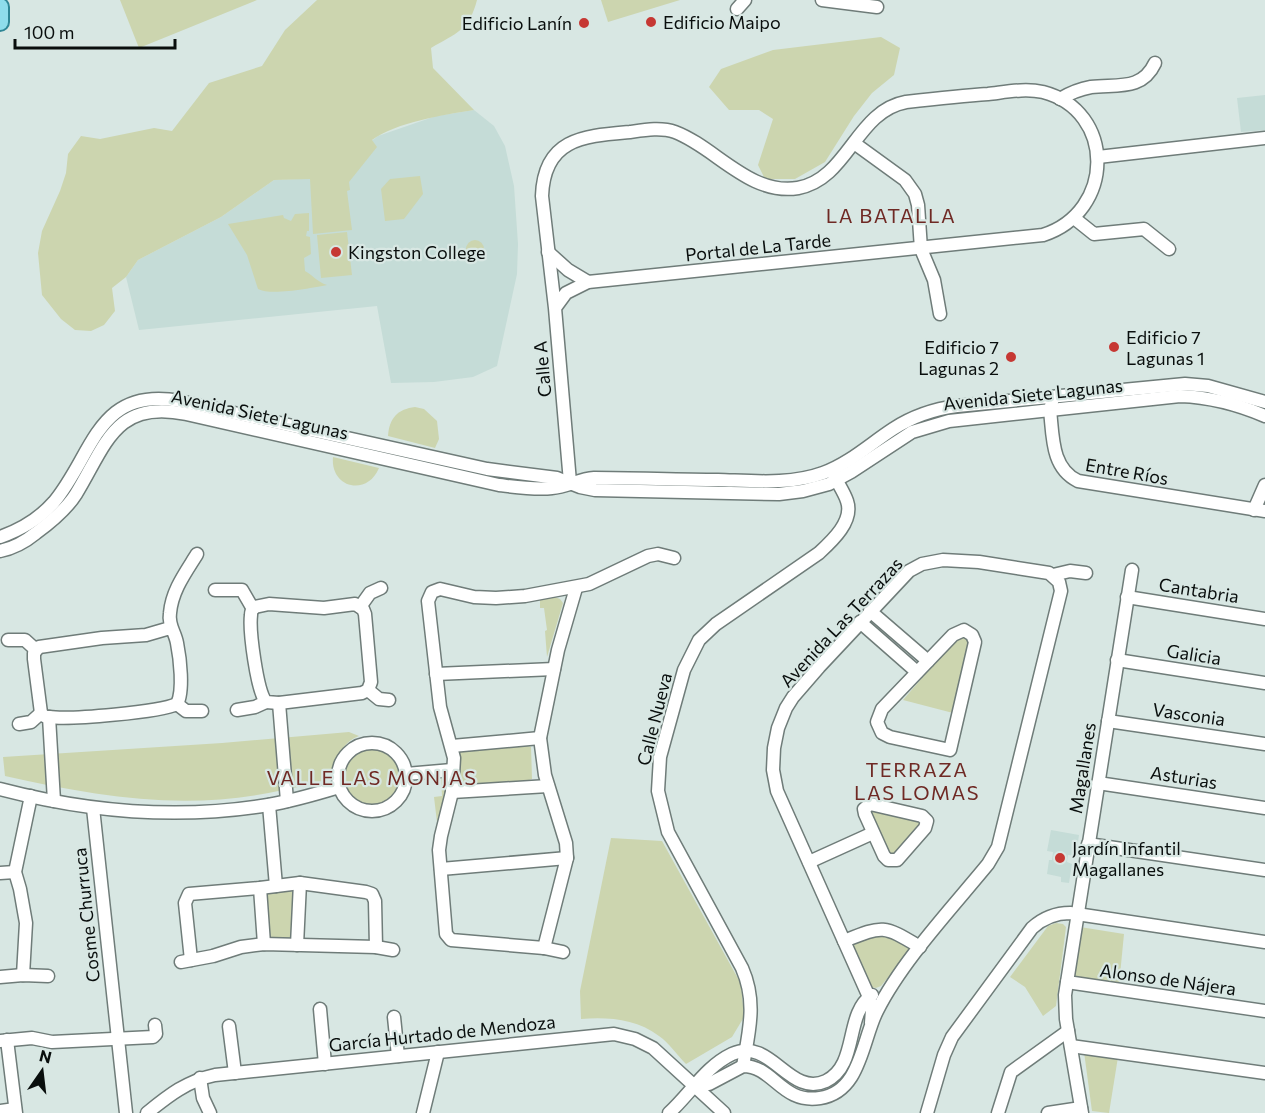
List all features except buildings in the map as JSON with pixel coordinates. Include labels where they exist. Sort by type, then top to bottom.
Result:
[{"type":"main road","points":[[0,7],[0,22]]},
{"type":"street","points":[[822,0],[877,7]]},
{"type":"street","points":[[1060,99],[1090,87],[1137,82],[1147,76],[1155,63]]},
{"type":"street","name":"Portal de La Tarde","points":[[548,252],[542,204],[544,180],[556,156],[569,143],[582,137],[655,129],[670,130],[684,136],[749,177],[768,185],[784,188],[800,187],[821,179],[834,168],[876,116],[898,104],[1026,90],[1043,92],[1060,99],[1077,113],[1093,138],[1098,157],[1093,191],[1085,205],[1074,218],[1060,228],[1043,235],[588,282],[566,293],[555,308]]},
{"type":"street","points":[[1098,157],[1265,138]]},
{"type":"street","points":[[854,143],[905,180],[912,189],[918,205],[921,249],[934,280],[940,314]]},
{"type":"street","points":[[1074,218],[1094,234],[1144,229],[1169,249]]},
{"type":"street","points":[[548,252],[568,270],[588,282]]},
{"type":"street","name":"Calle A","points":[[548,252],[570,482]]},
{"type":"street","name":"Avenida Siete Lagunas","points":[[834,475],[891,430],[913,418],[946,407],[1054,395],[1196,384],[1234,392],[1265,402]]},
{"type":"street","name":"Entre Ríos","points":[[1054,395],[1050,410],[1057,457],[1066,474],[1078,481],[1260,511]]},
{"type":"street","name":"Avenida Siete Lagunas","points":[[0,550],[21,544],[45,526],[69,503],[113,432],[137,416],[158,411],[178,412],[499,485],[553,488],[570,482],[594,478],[784,481],[834,475],[912,432],[938,423],[1180,396],[1227,402],[1265,416]]},
{"type":"street","name":"Avenida Siete Lagunas","points":[[0,537],[24,526],[47,510],[62,492],[103,424],[125,407],[142,401],[161,399],[180,401],[487,470],[552,477],[570,482]]},
{"type":"street","points":[[969,404],[971,418]]},
{"type":"street","name":"Calle Nueva","points":[[743,1066],[752,1011],[750,989],[742,968],[668,832],[658,791],[660,757],[684,670],[699,640],[716,624],[819,553],[833,540],[846,520],[848,505],[834,475]]},
{"type":"street","points":[[1260,511],[1265,485]]},
{"type":"street","points":[[45,526],[47,510]]},
{"type":"street","points":[[177,704],[180,685],[178,648],[170,628],[170,613],[175,592],[197,554]]},
{"type":"street","points":[[563,952],[449,938],[445,931],[441,836],[452,792],[454,758],[440,707],[428,601],[432,592],[440,590],[474,597],[507,598],[576,588],[603,579],[648,556],[657,554],[674,558]]},
{"type":"street","name":"Avenida Las Terrazas","points":[[871,1023],[872,1010],[869,997],[777,790],[773,770],[776,738],[781,718],[793,697],[870,611],[909,571],[930,561],[979,562],[1053,575],[1067,571],[1086,573]]},
{"type":"street","name":"Magallanes","points":[[1081,1111],[1065,1007],[1067,982],[1132,570]]},
{"type":"street","name":"Avenida Las Terrazas","points":[[743,1066],[760,1069],[782,1089],[797,1097],[814,1099],[827,1097],[839,1091],[850,1080],[858,1065],[871,1023],[892,985],[988,864],[1002,838],[1061,596],[1061,586],[1053,575]]},
{"type":"street","points":[[360,607],[369,593],[381,588]]},
{"type":"street","points":[[544,948],[567,858],[566,843],[542,763],[540,738],[554,669],[576,588]]},
{"type":"street","points":[[215,590],[242,590],[253,609]]},
{"type":"street","name":"Cantabria","points":[[1127,597],[1265,619]]},
{"type":"street","points":[[237,710],[273,703],[362,693],[368,690],[371,682],[365,614],[360,607],[355,604],[324,608],[269,604],[258,606],[251,614],[254,658],[262,696],[273,703],[287,801]]},
{"type":"street","points":[[870,611],[928,660]]},
{"type":"street","points":[[860,622],[917,672]]},
{"type":"street","points":[[54,801],[45,715],[34,659],[36,650],[43,646],[146,635],[170,628]]},
{"type":"street","points":[[967,631],[974,638],[975,646],[950,750],[890,737],[882,733],[878,726],[879,713],[928,660],[956,632],[967,631]]},
{"type":"street","points":[[8,640],[25,640],[36,650]]},
{"type":"street","name":"Galicia","points":[[1117,660],[1265,683]]},
{"type":"street","points":[[436,674],[554,669]]},
{"type":"street","points":[[368,690],[379,699],[388,700]]},
{"type":"street","points":[[19,724],[31,722],[45,715],[113,714],[177,704],[186,711],[202,711]]},
{"type":"street","name":"Vasconia","points":[[1108,721],[1265,744]]},
{"type":"street","points":[[452,746],[540,738]]},
{"type":"street","points":[[368,743],[382,744],[394,751],[402,762],[405,774],[400,796],[382,809],[360,808],[347,800],[339,787],[338,774],[342,761],[356,747],[368,743]]},
{"type":"street","points":[[405,774],[452,770]]},
{"type":"street","name":"Asturias","points":[[1098,783],[1265,808]]},
{"type":"street","points":[[452,792],[548,786]]},
{"type":"street","points":[[0,789],[93,808],[167,813],[208,812],[269,805],[339,787]]},
{"type":"street","points":[[24,975],[26,923],[15,872],[31,796]]},
{"type":"street","points":[[870,804],[922,816],[928,824],[900,858],[894,861],[886,859],[873,833],[864,811],[870,804]]},
{"type":"street","points":[[269,805],[276,886]]},
{"type":"street","name":"Cosme Churruca","points":[[93,808],[126,1113]]},
{"type":"street","points":[[809,862],[873,833]]},
{"type":"street","points":[[1088,844],[1265,870]]},
{"type":"street","points":[[441,869],[567,858]]},
{"type":"street","points":[[0,873],[15,872]]},
{"type":"street","points":[[297,945],[300,883]]},
{"type":"street","points":[[376,947],[375,899],[372,894],[366,892],[300,883],[194,893],[187,896],[185,903],[186,961],[213,956],[241,947],[264,944],[376,947],[393,950]]},
{"type":"street","points":[[260,888],[264,944]]},
{"type":"street","points":[[927,1113],[947,1046],[962,1021],[1038,923],[1058,914],[1077,915],[1265,942]]},
{"type":"street","points":[[844,941],[873,929],[883,928],[894,931],[920,947]]},
{"type":"street","points":[[0,978],[24,975],[48,976]]},
{"type":"street","name":"Alonso de Nájera","points":[[1067,982],[1265,1011]]},
{"type":"street","name":"Avenida Las Terrazas","points":[[869,997],[892,985]]},
{"type":"street","points":[[669,1113],[695,1087],[706,1072],[731,1054],[746,1050],[763,1054],[799,1081],[811,1084],[828,1080],[843,1065],[857,1017],[869,997]]},
{"type":"street","points":[[320,1009],[325,1064]]},
{"type":"street","points":[[394,1017],[398,1056]]},
{"type":"street","points":[[0,1111],[15,1111],[4,1041],[32,1038],[52,1042],[154,1036],[156,1034],[155,1025]]},
{"type":"street","points":[[229,1026],[235,1073]]},
{"type":"street","points":[[998,1113],[1011,1072],[1068,1031]]},
{"type":"street","name":"García Hurtado de Mendoza","points":[[147,1113],[176,1090],[200,1078],[614,1034],[647,1044],[724,1113]]},
{"type":"street","points":[[1071,1046],[1265,1073]]},
{"type":"street","points":[[423,1113],[438,1052]]},
{"type":"street","points":[[695,1087],[710,1084],[743,1066]]},
{"type":"street","points":[[200,1078],[202,1098],[210,1113]]},
{"type":"street","points":[[1048,1113],[1081,1111]]},
{"type":"shaded area","points":[[1265,95],[1265,130],[1241,132],[1237,98]]},
{"type":"shaded area","name":"Kingston College","points":[[474,110],[494,126],[505,146],[514,186],[518,244],[517,274],[497,366],[473,377],[434,382],[391,383],[377,306],[139,330],[126,277],[138,260],[221,217],[274,180],[322,178],[378,136],[436,116]]},
{"type":"shaded area","name":"Jardín Infantil Magallanes","points":[[1051,830],[1079,835],[1076,856],[1068,855],[1067,862],[1072,864],[1069,883],[1061,882],[1061,877],[1047,874],[1053,852],[1047,851]]},
{"type":"green space","points":[[120,0],[257,0],[139,48]]},
{"type":"green space","points":[[317,0],[477,0],[466,25],[431,48],[433,68],[474,110],[407,124],[372,140],[377,147],[349,182],[350,190],[347,191],[352,230],[313,234],[310,179],[274,180],[221,217],[138,260],[126,277],[112,288],[115,311],[104,325],[91,331],[75,330],[61,319],[42,295],[38,253],[42,231],[66,173],[68,154],[81,136],[100,139],[154,128],[172,131],[209,83],[262,66],[285,30]]},
{"type":"green space","points":[[601,0],[680,0],[608,22]]},
{"type":"green space","points":[[881,37],[900,48],[894,75],[872,93],[854,116],[825,162],[795,179],[765,179],[758,165],[773,119],[759,110],[729,110],[709,87],[721,69],[773,50]]},
{"type":"green space","points":[[420,176],[423,194],[404,219],[385,221],[381,189],[390,179]]},
{"type":"green space","points":[[309,213],[309,231],[306,236],[310,237],[311,254],[304,258],[305,271],[327,285],[281,292],[258,289],[247,255],[228,224],[283,215],[291,221],[295,214]]},
{"type":"green space","points":[[347,232],[352,275],[321,278],[317,235]]},
{"type":"green space","points":[[475,240],[481,243],[484,249],[481,255],[475,258],[469,255],[466,249],[469,243]]},
{"type":"green space","points":[[415,407],[424,409],[437,421],[439,439],[435,448],[388,436],[392,419],[399,412]]},
{"type":"green space","points":[[333,457],[379,468],[366,483],[350,485],[337,476]]},
{"type":"green space","points":[[552,596],[563,603],[547,657],[545,631],[547,630],[544,608],[540,608],[540,598]]},
{"type":"green space","points":[[959,635],[971,640],[953,713],[903,700]]},
{"type":"green space","points":[[349,732],[359,736],[352,739],[343,749],[327,779],[305,786],[247,797],[212,800],[143,799],[40,784],[5,776],[3,757],[222,743]]},
{"type":"green space","points":[[524,745],[531,747],[532,779],[523,782],[462,786],[459,784],[457,754],[460,751]]},
{"type":"green space","points":[[366,749],[376,749],[391,757],[397,766],[399,777],[397,788],[391,797],[376,805],[366,805],[355,800],[348,793],[343,782],[343,772],[348,761],[355,754]]},
{"type":"green space","points":[[448,776],[446,795],[437,822],[434,797],[442,796],[441,779],[432,779],[432,777]]},
{"type":"green space","points":[[868,808],[924,821],[898,857],[888,856]]},
{"type":"green space","points":[[611,838],[662,841],[741,984],[744,1017],[732,1037],[686,1064],[663,1039],[641,1026],[622,1020],[581,1019],[580,991]]},
{"type":"green space","points":[[290,889],[294,895],[292,936],[287,940],[270,939],[266,890]]},
{"type":"green space","points":[[1056,923],[1066,927],[1056,1006],[1043,1016],[1025,987],[1010,977],[1048,926]]},
{"type":"green space","points":[[1080,927],[1124,934],[1119,985],[1073,977]]},
{"type":"green space","points":[[877,931],[909,944],[911,949],[881,986],[876,988],[871,987],[851,943]]},
{"type":"green space","points":[[1084,1052],[1118,1057],[1109,1113],[1092,1111]]},
{"type":"place","name":"Edificio Maipo","points":[[651,22]]},
{"type":"place","name":"Edificio Lanín","points":[[584,23]]},
{"type":"place","name":"Kingston College","points":[[336,252]]},
{"type":"place","name":"Edificio 7 Lagunas 1","points":[[1114,347]]},
{"type":"place","name":"Edificio 7 Lagunas 2","points":[[1011,357]]},
{"type":"place","name":"Jardín Infantil Magallanes","points":[[1060,858]]},
{"type":"district","name":"LA BATALLA","points":[[891,215]]},
{"type":"district","name":"VALLE LAS MONJAS","points":[[372,777]]},
{"type":"district","name":"TERRAZA LAS LOMAS","points":[[917,780]]}]
